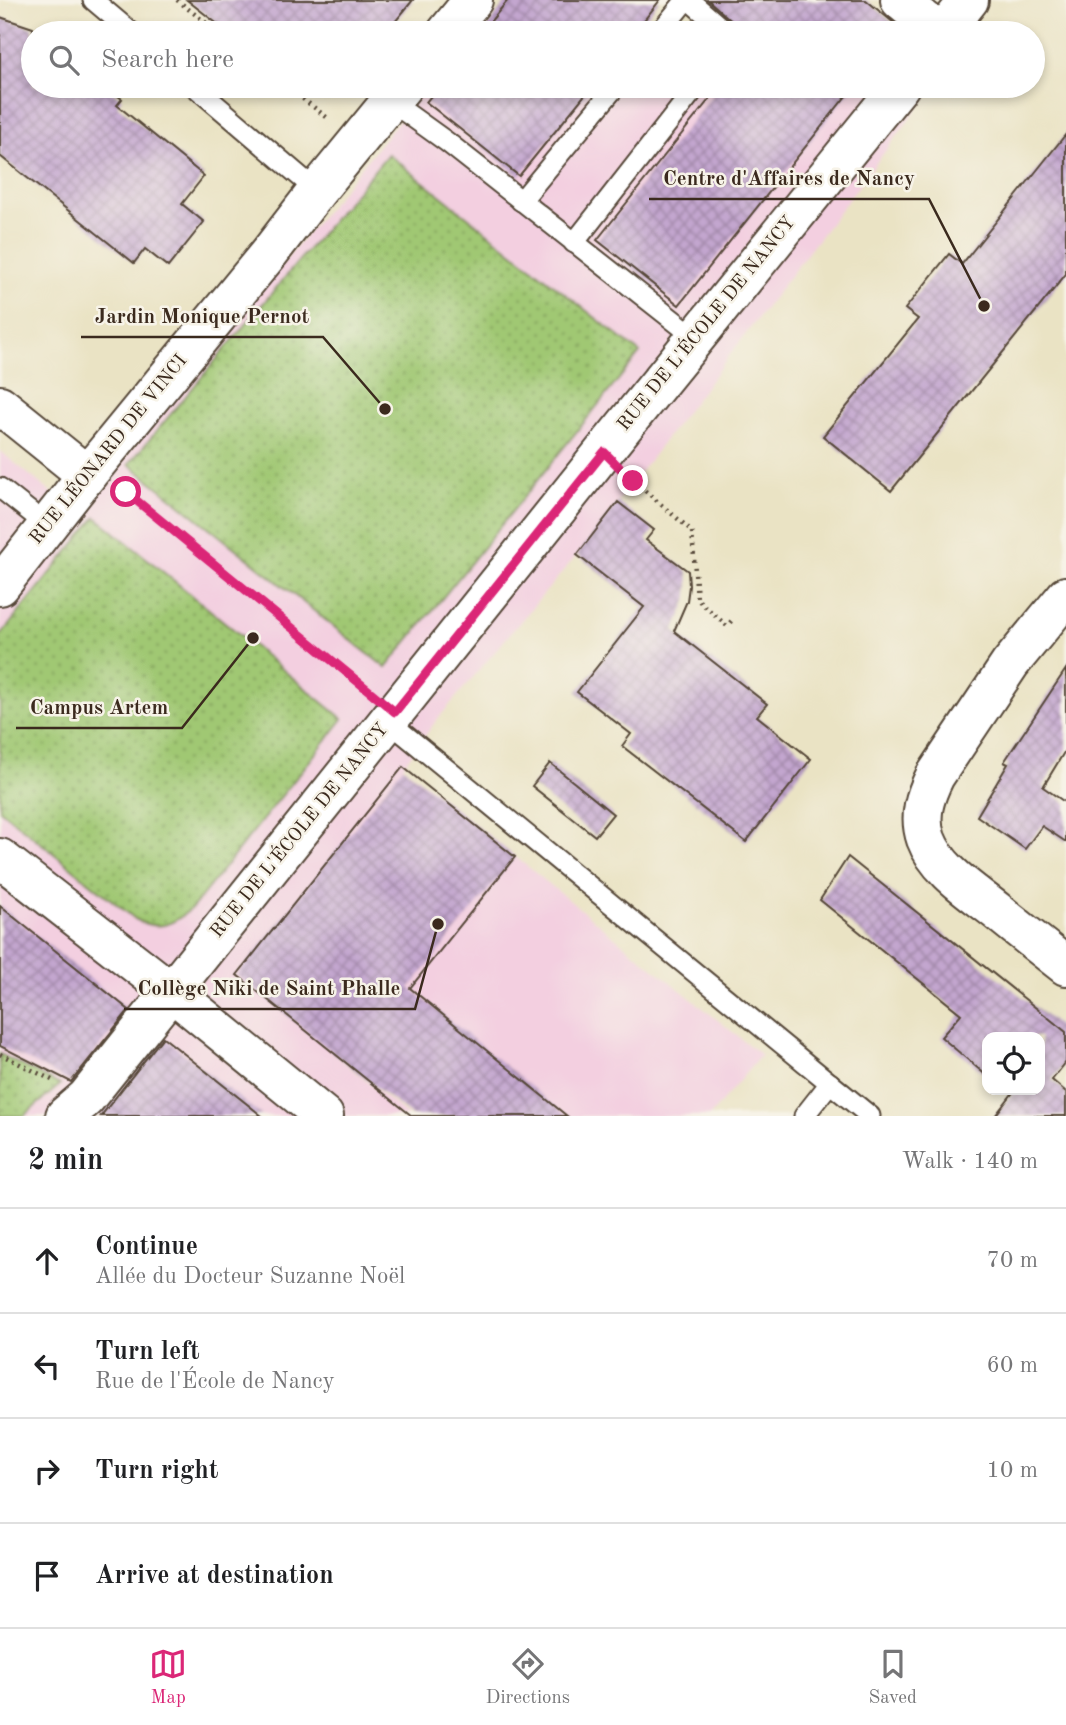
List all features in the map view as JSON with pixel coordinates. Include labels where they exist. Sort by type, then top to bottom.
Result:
[{"type":"street","points":[[456,21],[473,0]]},
{"type":"street","points":[[900,0],[926,21]]},
{"type":"street","points":[[951,21],[969,0]]},
{"type":"street","name":"RUE LÉONARD DE VINCI","points":[[0,586],[394,98]]},
{"type":"street","name":"RUE DE L'ÉCOLE DE NANCY","points":[[65,1116],[86,1098],[172,992],[890,98]]},
{"type":"street","points":[[0,405],[87,475]]},
{"type":"street","points":[[1066,596],[1010,664],[935,776],[926,793],[922,820],[931,849],[952,876],[1066,966]]},
{"type":"street","points":[[0,858],[172,992],[324,1116]]},
{"type":"lane","points":[[93,0],[118,21]]},
{"type":"lane","points":[[670,21],[688,0],[713,21]]},
{"type":"lane","points":[[208,98],[317,191]]},
{"type":"lane","points":[[401,98],[447,142],[696,338]]},
{"type":"lane","points":[[521,201],[606,98]]},
{"type":"lane","points":[[575,243],[688,98]]},
{"type":"lane","points":[[0,488],[48,526]]},
{"type":"lane","points":[[391,717],[870,1116]]},
{"type":"lane","points":[[804,1116],[830,1083]]},
{"type":"path","points":[[177,0],[204,21]]},
{"type":"path","points":[[302,98],[358,141]]},
{"type":"path","points":[[604,452],[633,481],[692,531],[697,598],[727,626],[733,619]]},
{"type":"path","points":[[87,475],[126,492],[391,717]]},
{"type":"shaded area","points":[[417,98],[926,98],[577,555],[436,721],[403,766],[761,1055],[710,1116],[412,1116],[316,1039],[408,1116],[0,1116],[0,451],[79,515]]},
{"type":"green space","points":[[388,154],[640,353],[386,668],[129,464]]},
{"type":"green space","points":[[96,517],[343,719],[193,907],[172,922],[159,926],[135,919],[0,810],[0,636]]},
{"type":"green space","points":[[0,1054],[60,1085],[24,1116],[0,1116]]},
{"type":"building","points":[[187,0],[413,0],[396,21],[214,21]]},
{"type":"building","points":[[508,0],[660,0],[643,21],[491,21]]},
{"type":"building","points":[[708,0],[866,0],[891,21],[732,21]]},
{"type":"building","points":[[0,17],[21,24],[21,98],[121,98],[117,105],[204,176],[182,204],[204,222],[168,267],[145,249],[134,263],[0,156]]},
{"type":"building","points":[[429,98],[582,98],[519,176],[426,102]]},
{"type":"building","points":[[710,98],[844,98],[679,305],[597,240]]},
{"type":"building","points":[[1066,134],[1066,274],[891,491],[823,436],[918,319],[905,309],[949,254],[962,264]]},
{"type":"building","points":[[618,502],[654,530],[646,540],[688,571],[687,601],[674,631],[767,704],[757,716],[811,759],[746,842],[622,746],[631,734],[577,692],[644,607],[577,555]]},
{"type":"building","points":[[1066,669],[1066,749],[1043,787],[1066,803],[1066,842],[1042,826],[1025,849],[977,816],[1008,764],[1004,762]]},
{"type":"building","points":[[550,763],[613,814],[595,836],[532,786]]},
{"type":"building","points":[[403,767],[515,857],[410,988],[567,1116],[412,1116],[237,975]]},
{"type":"building","points":[[848,857],[1066,1032],[1066,1062],[1052,1080],[1066,1092],[1066,1116],[995,1116],[1011,1095],[1045,1095],[1045,1032],[982,1032],[982,1072],[941,1037],[961,1014],[820,900]]},
{"type":"building","points":[[0,906],[129,1010],[71,1082],[0,1046]]},
{"type":"building","points":[[163,1037],[262,1116],[101,1116]]},
{"type":"place","name":"Centre d'Affaires de Nancy","points":[[984,306]]},
{"type":"place","name":"Jardin Monique Pernot","points":[[385,409]]},
{"type":"place","name":"Campus Artem","points":[[253,638]]},
{"type":"place","name":"Collège Niki de Saint Phalle","points":[[438,924]]},
{"type":"route","points":[[126,492],[395,712],[604,452],[633,481]]}]
